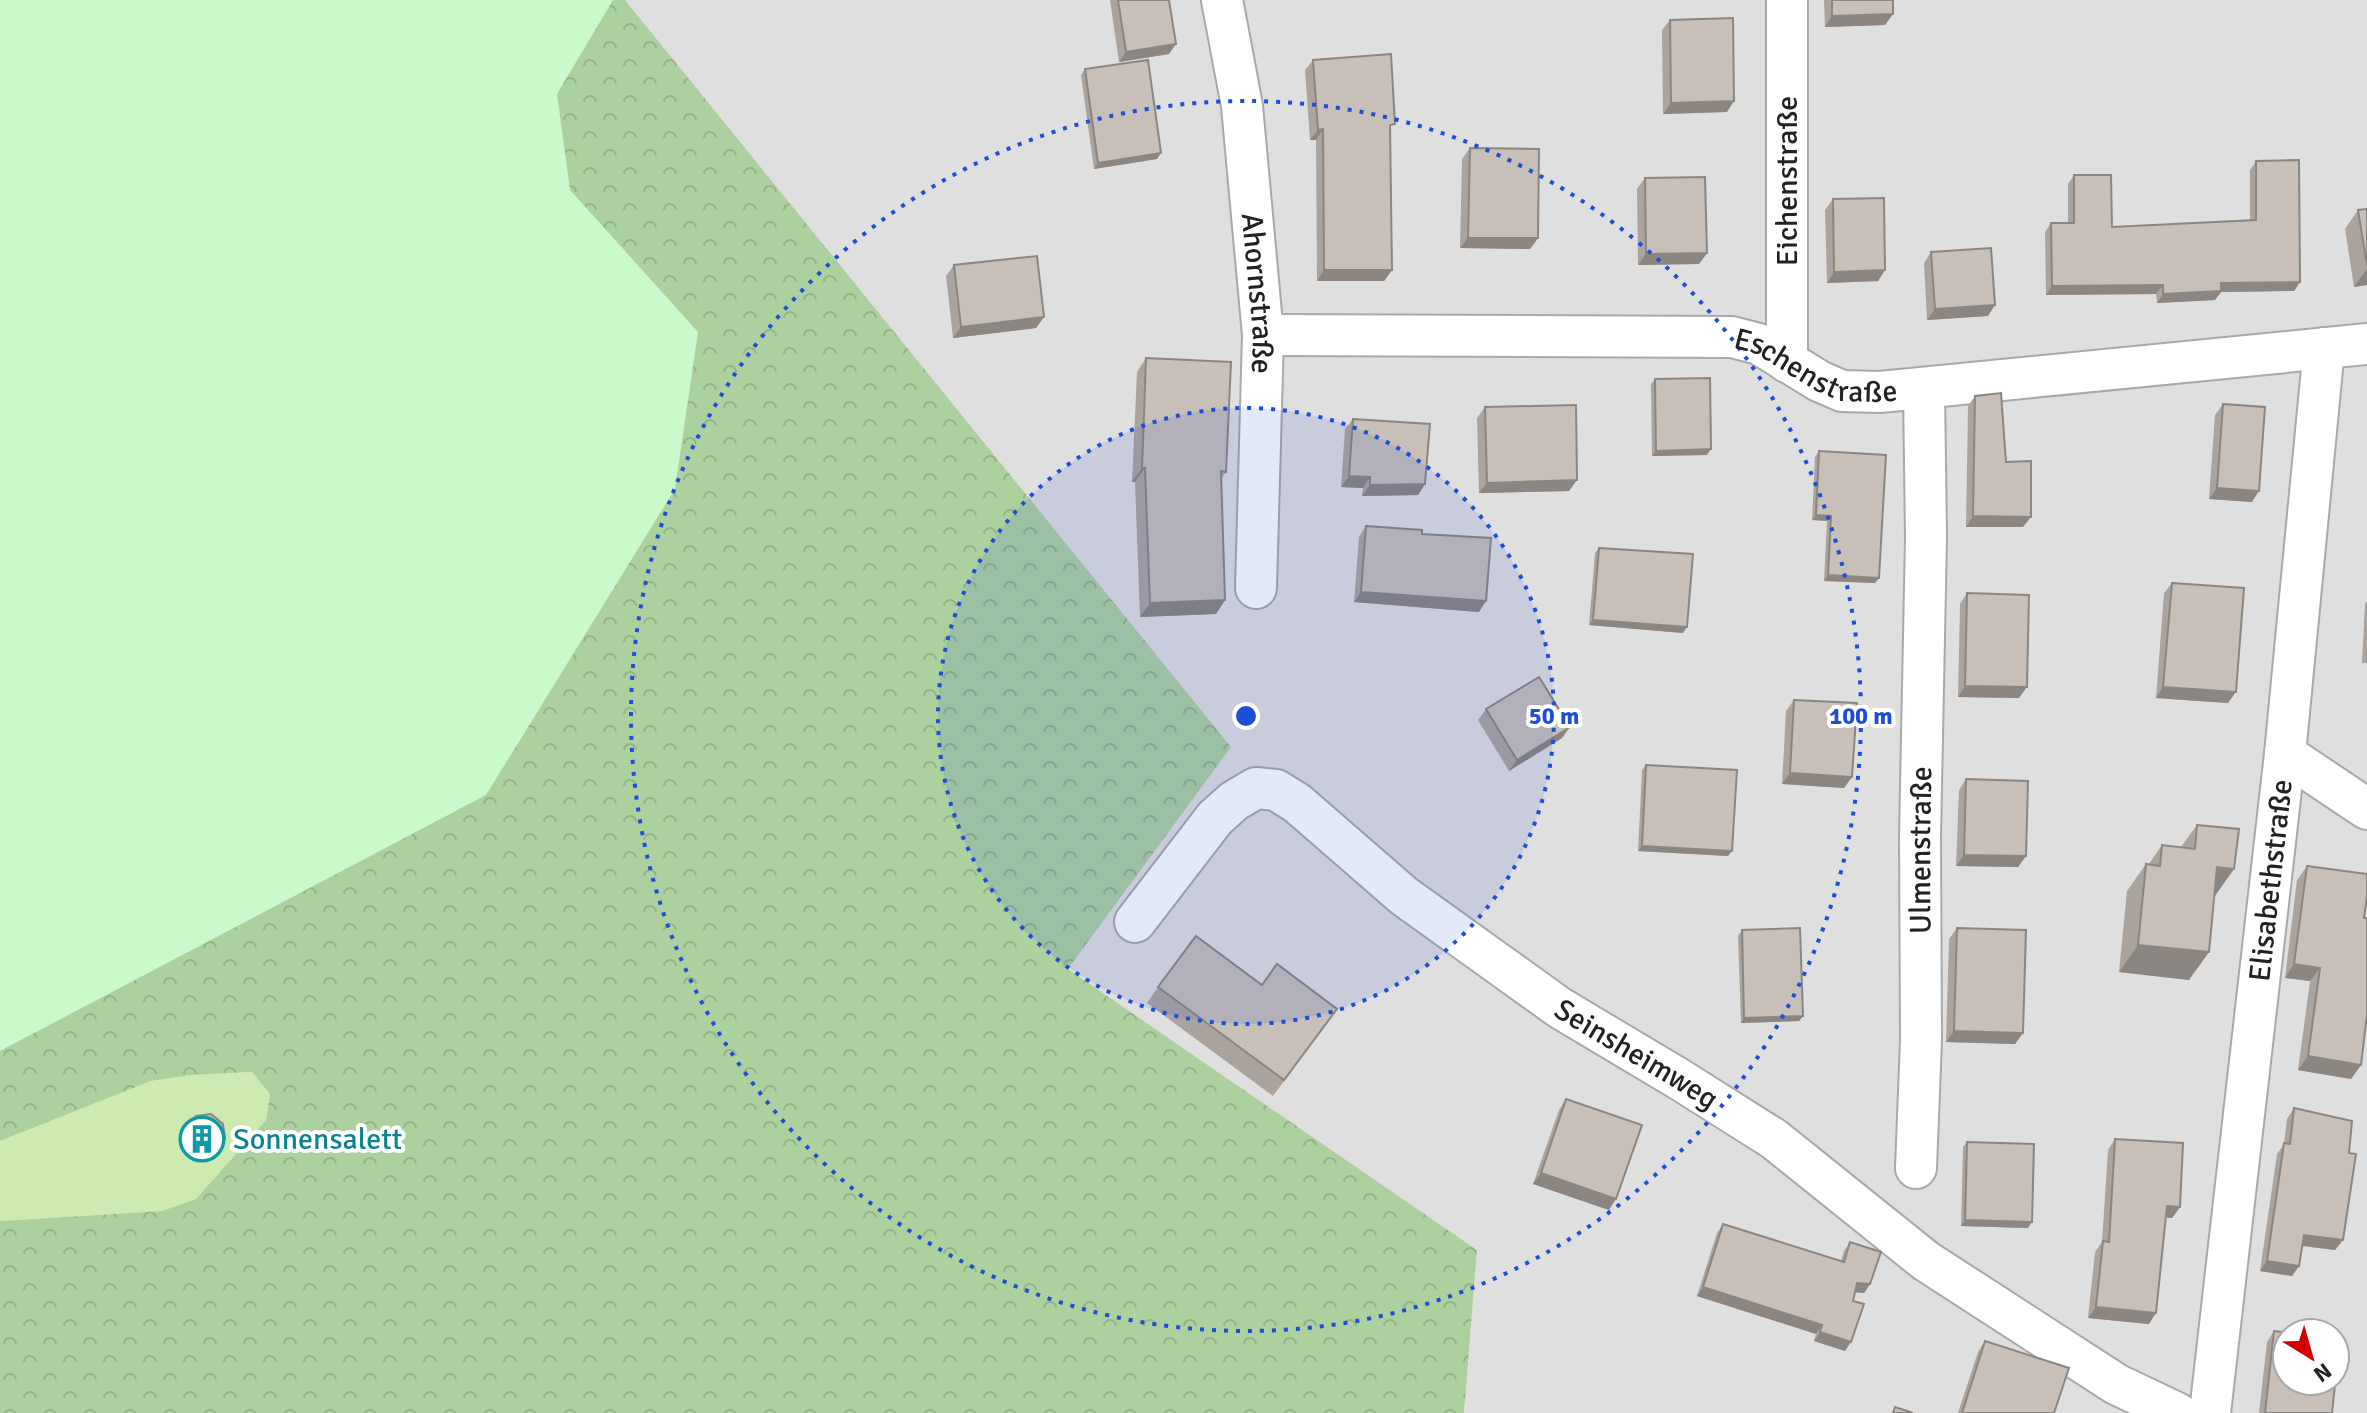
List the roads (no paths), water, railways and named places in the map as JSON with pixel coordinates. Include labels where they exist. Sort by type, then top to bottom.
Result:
[{"type":"street","name":"Ahornstraße","points":[[1222,0],[1242,106],[1263,335],[1256,588]]},
{"type":"street","name":"Eichenstraße","points":[[1787,0],[1787,362]]},
{"type":"street","name":"Eschenstraße","points":[[1263,335],[1732,337],[1759,344],[1842,391],[1880,392],[2367,344]]},
{"type":"street","name":"Elisabethstraße","points":[[2210,1413],[2285,754],[2324,348]]},
{"type":"street","name":"Ulmenstraße","points":[[1916,1168],[1921,1040],[1920,836],[1926,537],[1924,388]]},
{"type":"street","points":[[2285,754],[2367,809]]},
{"type":"street","name":"Seinsheimweg","points":[[1135,922],[1215,818],[1234,801],[1256,788],[1276,790],[1297,803],[1404,896],[1560,1008],[1774,1139],[1926,1261],[2116,1384],[2177,1413]]},
{"type":"place","name":"Sonnensalett","points":[[202,1139]]}]
